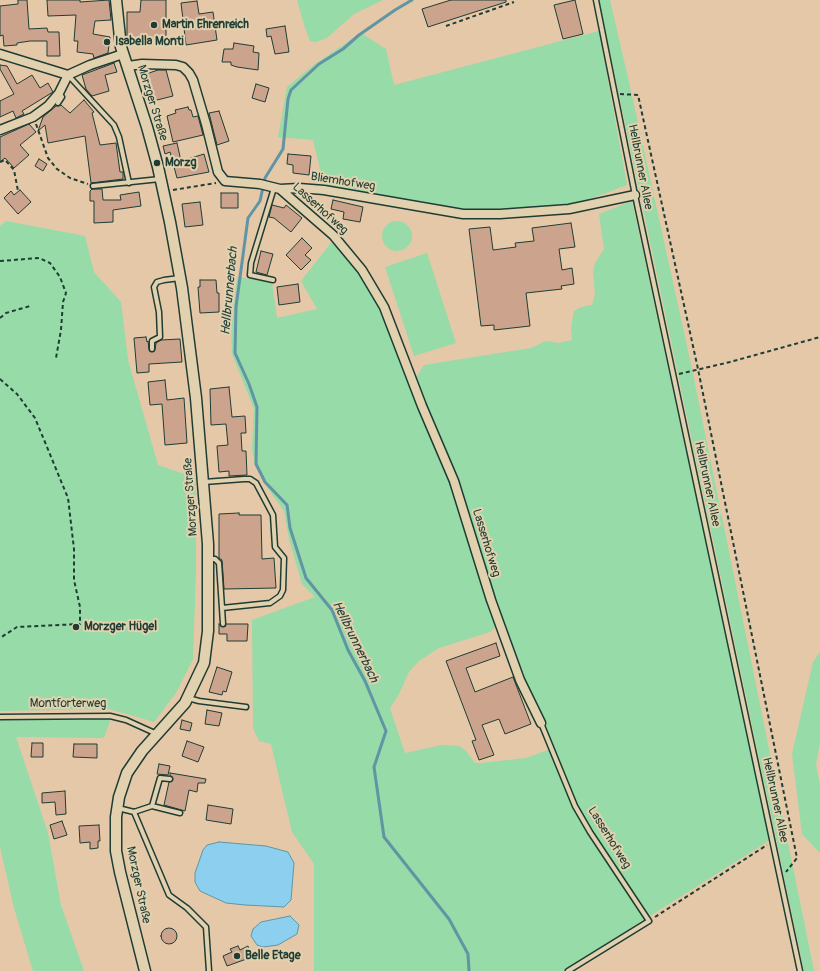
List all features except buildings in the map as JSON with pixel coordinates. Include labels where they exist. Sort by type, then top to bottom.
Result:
[{"type":"street","name":"Morzger Straße","points":[[116,0],[123,54],[128,66],[161,179],[189,331],[199,481],[208,559],[207,649],[198,677],[188,698],[142,751],[127,772],[118,808],[116,851],[145,971]]},
{"type":"street","points":[[0,54],[68,75]]},
{"type":"street","points":[[0,130],[33,117],[48,106],[59,93],[68,75],[90,65],[123,54]]},
{"type":"street","points":[[128,66],[142,64],[176,65],[183,67],[189,73],[193,80],[206,124],[218,172],[225,181]]},
{"type":"street","name":"Bliemhofweg","points":[[225,181],[270,187],[324,190],[463,214],[500,214],[569,209],[635,195]]},
{"type":"street","name":"Lasserhofweg","points":[[270,187],[333,235],[362,270],[384,307],[422,406],[454,481],[492,600],[520,680],[541,723]]},
{"type":"lane","name":"Hellbrunner Allee","points":[[596,0],[635,195],[800,971]]},
{"type":"lane","points":[[68,75],[114,125],[119,137],[129,183]]},
{"type":"lane","points":[[58,103],[62,97],[59,93]]},
{"type":"lane","points":[[93,186],[161,179]]},
{"type":"lane","points":[[270,187],[251,263],[250,275],[273,280]]},
{"type":"lane","points":[[152,349],[152,341],[160,336],[159,312],[154,287],[157,282],[180,278]]},
{"type":"lane","points":[[199,481],[244,479],[256,483],[274,515],[275,547],[284,558],[283,590],[276,600],[261,605],[222,608]]},
{"type":"lane","points":[[208,559],[215,559],[219,563],[223,624]]},
{"type":"lane","points":[[188,698],[199,702],[246,707]]},
{"type":"lane","name":"Montforterweg","points":[[0,717],[110,716],[126,720],[157,734]]},
{"type":"lane","name":"Lasserhofweg","points":[[541,723],[575,806],[590,832],[649,921]]},
{"type":"lane","points":[[152,806],[160,778],[170,779]]},
{"type":"lane","points":[[118,808],[134,812],[152,806],[180,813]]},
{"type":"lane","points":[[134,812],[169,895],[187,908],[206,927],[209,971]]},
{"type":"lane","points":[[568,971],[649,921]]},
{"type":"path","points":[[446,26],[514,2]]},
{"type":"path","points":[[615,94],[638,95],[698,369],[797,858],[781,877]]},
{"type":"path","points":[[33,117],[48,158],[57,169],[70,178],[93,186]]},
{"type":"path","points":[[0,162],[5,160],[14,170],[18,191]]},
{"type":"path","points":[[170,191],[225,181]]},
{"type":"path","points":[[0,261],[39,258],[50,263],[60,277],[66,293],[63,302],[61,330],[56,358]]},
{"type":"path","points":[[0,318],[6,314],[30,306]]},
{"type":"path","points":[[674,375],[820,338]]},
{"type":"path","points":[[0,379],[17,394],[35,418],[68,498],[74,549],[74,580],[80,606],[80,624],[17,628],[0,638]]},
{"type":"path","points":[[186,499],[199,481]]},
{"type":"path","points":[[649,921],[773,841]]},
{"type":"green space","points":[[297,0],[383,0],[354,14],[327,38],[316,42],[310,41]]},
{"type":"green space","points":[[599,0],[610,0],[629,82],[692,369],[814,971],[804,971]]},
{"type":"green space","points":[[599,31],[627,185],[574,205],[542,209],[478,211],[455,209],[324,186],[313,140],[278,137],[287,87],[315,64],[361,33],[386,49],[394,85]]},
{"type":"green space","points":[[632,201],[770,840],[563,971],[314,971],[314,864],[292,832],[271,744],[259,741],[253,728],[252,620],[315,597],[302,584],[289,539],[284,511],[264,483],[255,465],[252,449],[254,409],[232,354],[231,327],[237,277],[272,282],[277,318],[317,309],[301,281],[334,239],[377,296],[410,379],[417,376],[424,365],[531,348],[546,341],[558,343],[572,340],[571,328],[574,311],[581,307],[592,305],[595,294],[593,272],[595,263],[604,249],[599,214]],"holes":[[[498,625],[548,750],[526,758],[475,763],[466,751],[459,746],[442,745],[405,753],[390,708],[398,696],[409,672],[419,661],[439,648],[490,632]]]},
{"type":"green space","points":[[6,221],[85,236],[94,272],[121,302],[128,360],[158,465],[196,478],[196,571],[193,659],[176,693],[154,722],[109,709],[0,711],[0,226]]},
{"type":"green space","points":[[397,221],[403,222],[411,230],[411,242],[403,250],[397,251],[391,250],[383,242],[382,236],[383,230],[391,222]]},
{"type":"green space","points":[[427,253],[456,343],[414,356],[385,267]]},
{"type":"green space","points":[[820,652],[820,741],[816,765],[820,785],[820,853],[802,834],[792,754],[813,662]]},
{"type":"green space","points":[[65,717],[111,718],[104,738],[16,737],[48,833],[61,905],[84,971],[33,971],[14,908],[0,847],[0,719]]},
{"type":"water","points":[[219,842],[266,846],[288,852],[294,863],[291,900],[284,907],[245,905],[226,903],[200,891],[195,882],[195,873],[203,850],[207,845]]},
{"type":"water","points":[[290,916],[299,925],[297,934],[278,945],[263,947],[257,945],[251,936],[253,929],[261,922]]},
{"type":"waterway","name":"Hellbrunnerbach","points":[[412,0],[395,10],[359,35],[343,49],[319,64],[291,90],[288,99],[283,149],[265,178],[260,201],[248,218],[236,307],[235,353],[249,384],[257,407],[256,464],[265,482],[287,505],[290,528],[306,578],[332,610],[348,650],[365,681],[386,731],[374,767],[384,837],[449,919],[468,954],[469,971]]},
{"type":"place","name":"Martin Ehrenreich","points":[[154,25]]},
{"type":"place","name":"Isabella Monti","points":[[107,42]]},
{"type":"place","name":"Morzg","points":[[157,163]]},
{"type":"place","name":"Morzger Hügel","points":[[76,627]]},
{"type":"place","name":"Belle Etage","points":[[237,956]]}]
